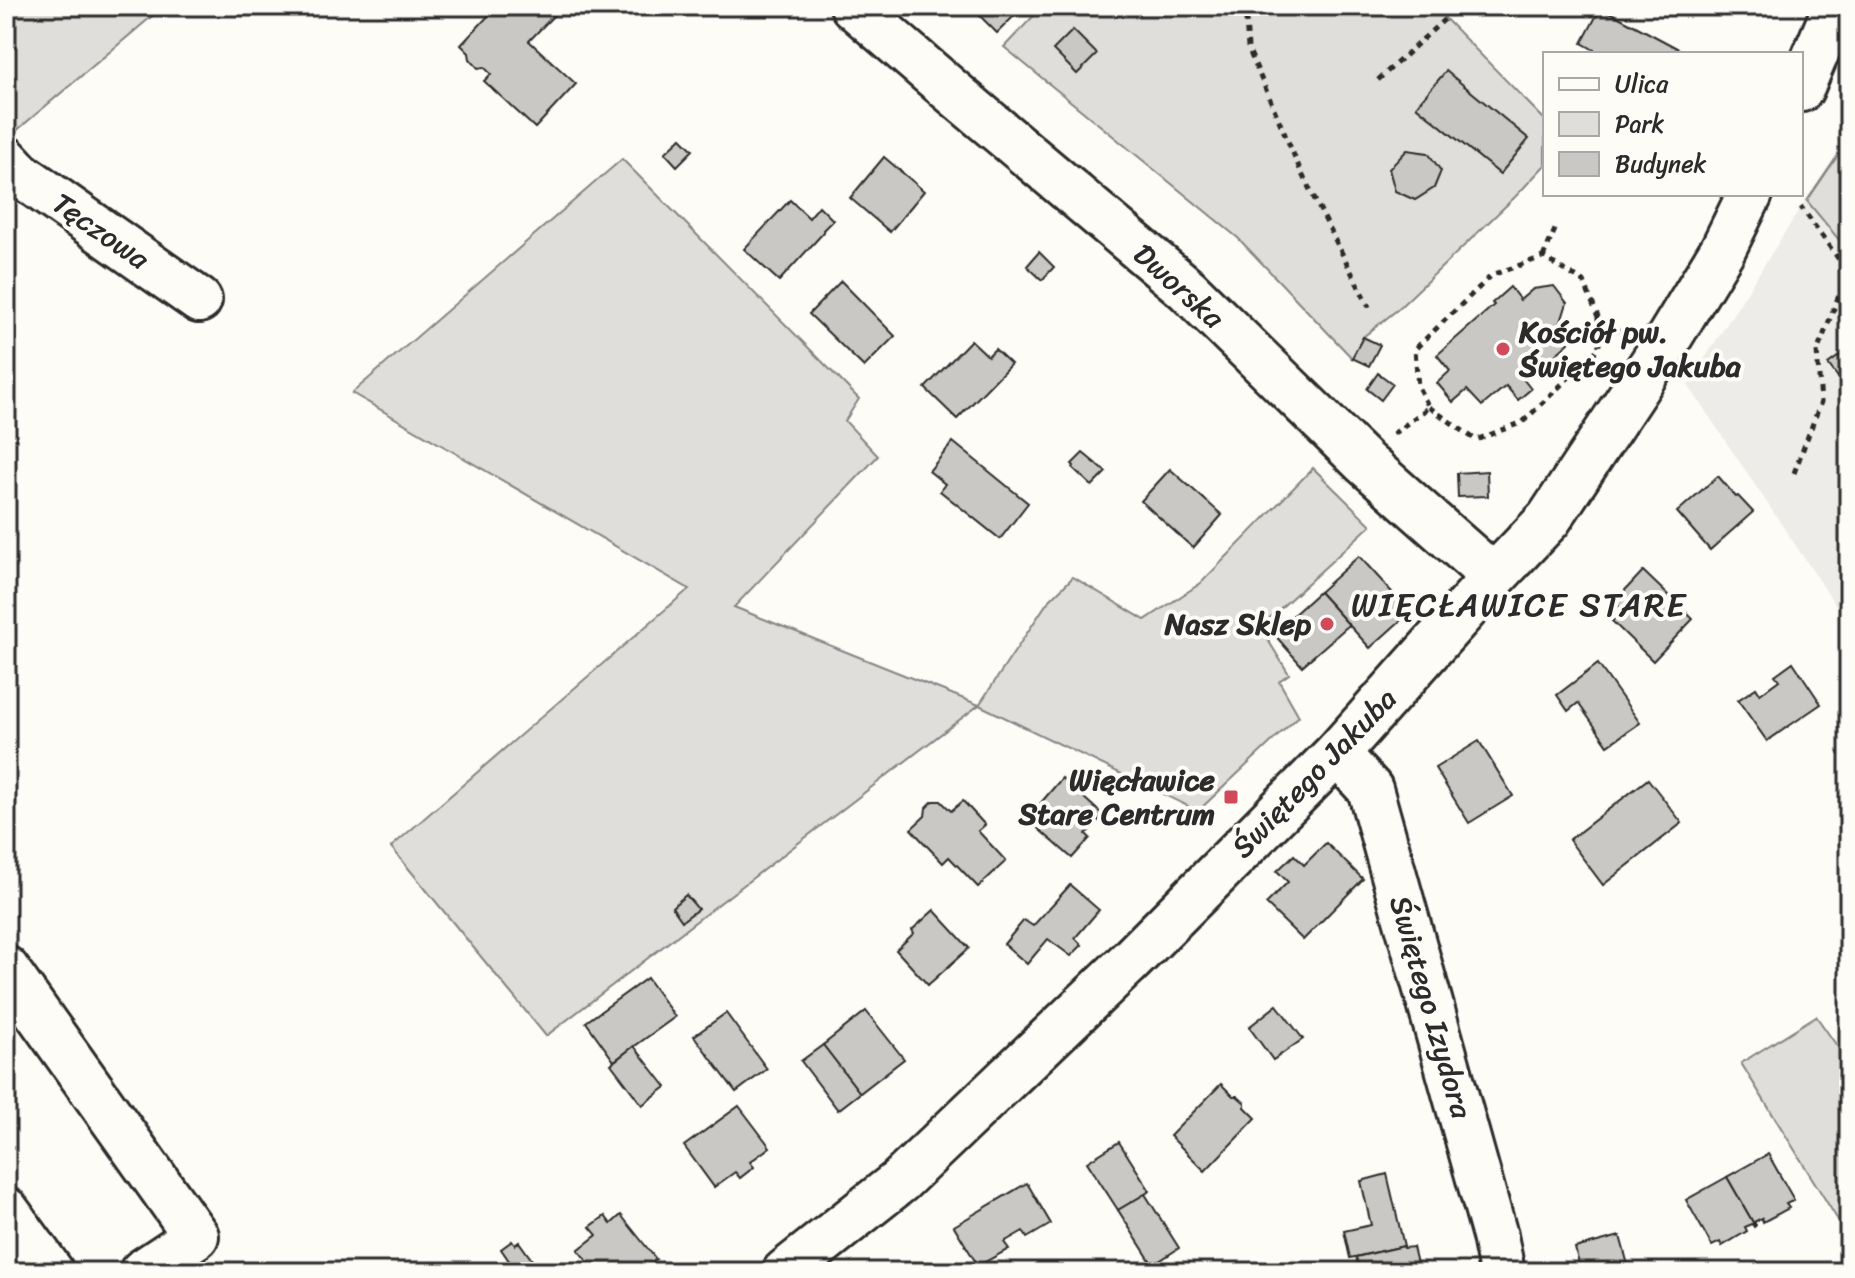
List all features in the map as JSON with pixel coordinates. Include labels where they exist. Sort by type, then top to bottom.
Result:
[{"type":"street","name":"Dworska","points":[[853,6],[1187,289],[1365,463],[1494,577]]},
{"type":"street","points":[[1803,84],[1836,6]]},
{"type":"street","name":"Tęczowa","points":[[6,159],[20,174],[199,300]]},
{"type":"street","name":"Świętego Jakuba","points":[[785,1272],[900,1181],[1130,961],[1337,753],[1549,519],[1723,249],[1749,196]]},
{"type":"street","name":"Świętego Izydora","points":[[1337,753],[1370,789],[1495,1236],[1502,1272]]},
{"type":"street","points":[[6,969],[196,1236],[142,1272]]},
{"type":"street","points":[[6,1210],[51,1272]]},
{"type":"path","points":[[1245,6],[1248,48],[1302,174],[1369,307]]},
{"type":"path","points":[[1321,6],[1372,8]]},
{"type":"path","points":[[1378,80],[1459,6]]},
{"type":"path","points":[[1794,473],[1821,402],[1817,352],[1849,272],[1801,207]]},
{"type":"path","points":[[1543,257],[1584,282],[1598,317],[1599,348],[1523,422],[1476,440],[1429,407],[1418,387],[1415,349],[1492,275],[1543,257],[1557,225]]},
{"type":"path","points":[[1598,317],[1632,341]]},
{"type":"path","points":[[1397,430],[1429,407]]},
{"type":"shaded area","points":[[1849,137],[1849,625],[1688,385]]},
{"type":"green space","points":[[6,6],[164,6],[16,131],[6,120]]},
{"type":"green space","points":[[1043,6],[1433,6],[1543,118],[1543,167],[1397,310],[1363,337],[1352,358],[1238,238],[1004,47]]},
{"type":"green space","points":[[1849,139],[1849,252],[1807,201]]},
{"type":"green space","points":[[622,159],[859,399],[845,421],[878,456],[734,607],[979,705],[546,1036],[391,847],[689,589],[352,393]]},
{"type":"green space","points":[[1313,468],[1371,525],[1260,627],[1289,674],[1279,681],[1299,716],[1198,811],[979,705],[1047,603],[1073,577],[1145,620],[1201,583]]},
{"type":"green space","points":[[1816,1016],[1842,1053],[1849,1049],[1849,1238],[1741,1063]]},
{"type":"building","points":[[493,6],[551,6],[555,12],[529,41],[576,84],[535,128],[484,81],[491,74],[484,67],[478,68],[461,45],[490,14]]},
{"type":"building","points":[[970,6],[1024,6],[997,33]]},
{"type":"building","points":[[1600,9],[1684,52],[1595,52],[1582,43]]},
{"type":"building","points":[[1073,30],[1097,54],[1077,74],[1053,50]]},
{"type":"building","points":[[1446,71],[1529,139],[1500,174],[1416,106]]},
{"type":"building","points":[[681,138],[693,150],[677,166],[665,153]]},
{"type":"building","points":[[1407,150],[1428,153],[1441,171],[1434,188],[1415,200],[1395,191],[1389,169]]},
{"type":"building","points":[[884,157],[924,191],[890,232],[850,198]]},
{"type":"building","points":[[790,200],[809,218],[819,206],[833,220],[779,281],[744,249]]},
{"type":"building","points":[[1039,252],[1054,267],[1042,280],[1027,266]]},
{"type":"building","points":[[841,281],[895,336],[864,367],[809,314]]},
{"type":"building","name":"Kościół pw. Świętego Jakuba","points":[[1554,286],[1567,303],[1561,322],[1555,326],[1569,343],[1545,364],[1539,357],[1520,375],[1531,389],[1518,400],[1506,386],[1482,406],[1467,390],[1453,402],[1437,383],[1450,371],[1437,355],[1510,287],[1520,300],[1533,289]]},
{"type":"building","points":[[1363,337],[1380,345],[1369,366],[1352,358]]},
{"type":"building","points":[[971,340],[988,356],[995,349],[1011,364],[957,419],[925,388]]},
{"type":"building","points":[[1849,349],[1849,392],[1828,364]]},
{"type":"building","points":[[1378,373],[1393,384],[1381,400],[1367,389]]},
{"type":"building","points":[[953,442],[1028,503],[1000,539],[940,491],[945,484],[929,471]]},
{"type":"building","points":[[1083,453],[1106,472],[1092,486],[1073,468],[1072,464]]},
{"type":"building","points":[[1170,469],[1222,515],[1193,548],[1141,501]]},
{"type":"building","points":[[1487,471],[1488,496],[1458,497],[1457,473]]},
{"type":"building","points":[[1718,476],[1753,512],[1710,550],[1677,512]]},
{"type":"building","points":[[1359,556],[1410,612],[1370,648],[1319,592]]},
{"type":"building","points":[[1643,571],[1693,619],[1653,661],[1612,621],[1623,610],[1614,602]]},
{"type":"building","points":[[1319,592],[1349,625],[1302,666],[1273,633]]},
{"type":"building","points":[[1793,662],[1821,704],[1767,741],[1738,700],[1756,688],[1760,694],[1779,680],[1775,675]]},
{"type":"building","points":[[1598,664],[1640,723],[1608,745],[1578,703],[1568,711],[1557,695]]},
{"type":"building","points":[[1479,741],[1513,796],[1469,823],[1435,768]]},
{"type":"building","points":[[1062,778],[1103,815],[1086,834],[1090,838],[1072,858],[1027,819]]},
{"type":"building","points":[[1648,779],[1682,823],[1603,885],[1569,840]]},
{"type":"building","points":[[933,801],[941,801],[951,811],[963,801],[985,825],[978,831],[1006,861],[978,887],[949,857],[943,863],[911,829],[925,816],[926,808]]},
{"type":"building","points":[[1326,843],[1363,879],[1303,940],[1266,904],[1288,882],[1277,871],[1294,855],[1304,865]]},
{"type":"building","points":[[1070,885],[1099,910],[1075,938],[1082,945],[1071,956],[1048,939],[1027,964],[1004,944],[1024,920],[1033,926]]},
{"type":"building","points":[[686,895],[698,909],[682,921],[672,907]]},
{"type":"building","points":[[934,910],[969,948],[928,985],[896,950]]},
{"type":"building","points":[[647,978],[675,1017],[614,1061],[586,1022]]},
{"type":"building","points":[[1277,1005],[1303,1039],[1273,1060],[1249,1027]]},
{"type":"building","points":[[866,1011],[904,1059],[860,1093],[823,1045]]},
{"type":"building","points":[[726,1013],[767,1069],[736,1092],[694,1036]]},
{"type":"building","points":[[823,1045],[860,1093],[838,1110],[801,1061]]},
{"type":"building","points":[[634,1046],[666,1087],[642,1105],[611,1064]]},
{"type":"building","points":[[1221,1084],[1245,1103],[1256,1118],[1205,1171],[1170,1136]]},
{"type":"building","points":[[739,1106],[770,1147],[750,1162],[754,1167],[740,1178],[735,1172],[714,1187],[684,1146]]},
{"type":"building","points":[[1119,1142],[1150,1191],[1118,1210],[1087,1162]]},
{"type":"building","points":[[1768,1154],[1794,1200],[1786,1204],[1789,1208],[1763,1222],[1762,1218],[1754,1222],[1755,1226],[1727,1177]]},
{"type":"building","points":[[1387,1174],[1404,1246],[1350,1258],[1344,1231],[1371,1225],[1361,1181]]},
{"type":"building","points":[[1727,1177],[1755,1226],[1745,1227],[1747,1231],[1722,1246],[1720,1242],[1712,1246],[1686,1200]]},
{"type":"building","points":[[1027,1183],[1051,1224],[1027,1238],[1023,1231],[1004,1242],[1009,1249],[978,1266],[954,1226]]},
{"type":"building","points":[[1145,1194],[1179,1248],[1153,1265],[1118,1210]]},
{"type":"building","points":[[621,1215],[656,1259],[640,1272],[596,1272],[578,1250],[597,1235],[590,1227],[605,1216],[611,1224]]},
{"type":"building","points":[[1620,1236],[1630,1272],[1581,1272],[1575,1248]]},
{"type":"building","points":[[512,1241],[515,1245],[519,1242],[532,1260],[516,1271],[501,1249]]},
{"type":"building","points":[[1404,1246],[1413,1247],[1419,1272],[1360,1272],[1356,1257]]},
{"type":"place","name":"Kościół pw. Świętego Jakuba","points":[[1503,349]]},
{"type":"place","name":"Nasz Sklep","points":[[1327,624]]},
{"type":"place","name":"Więcławice Stare Centrum","points":[[1231,797]]},
{"type":"district","name":"WIĘCŁAWICE STARE","points":[[1519,604]]}]
